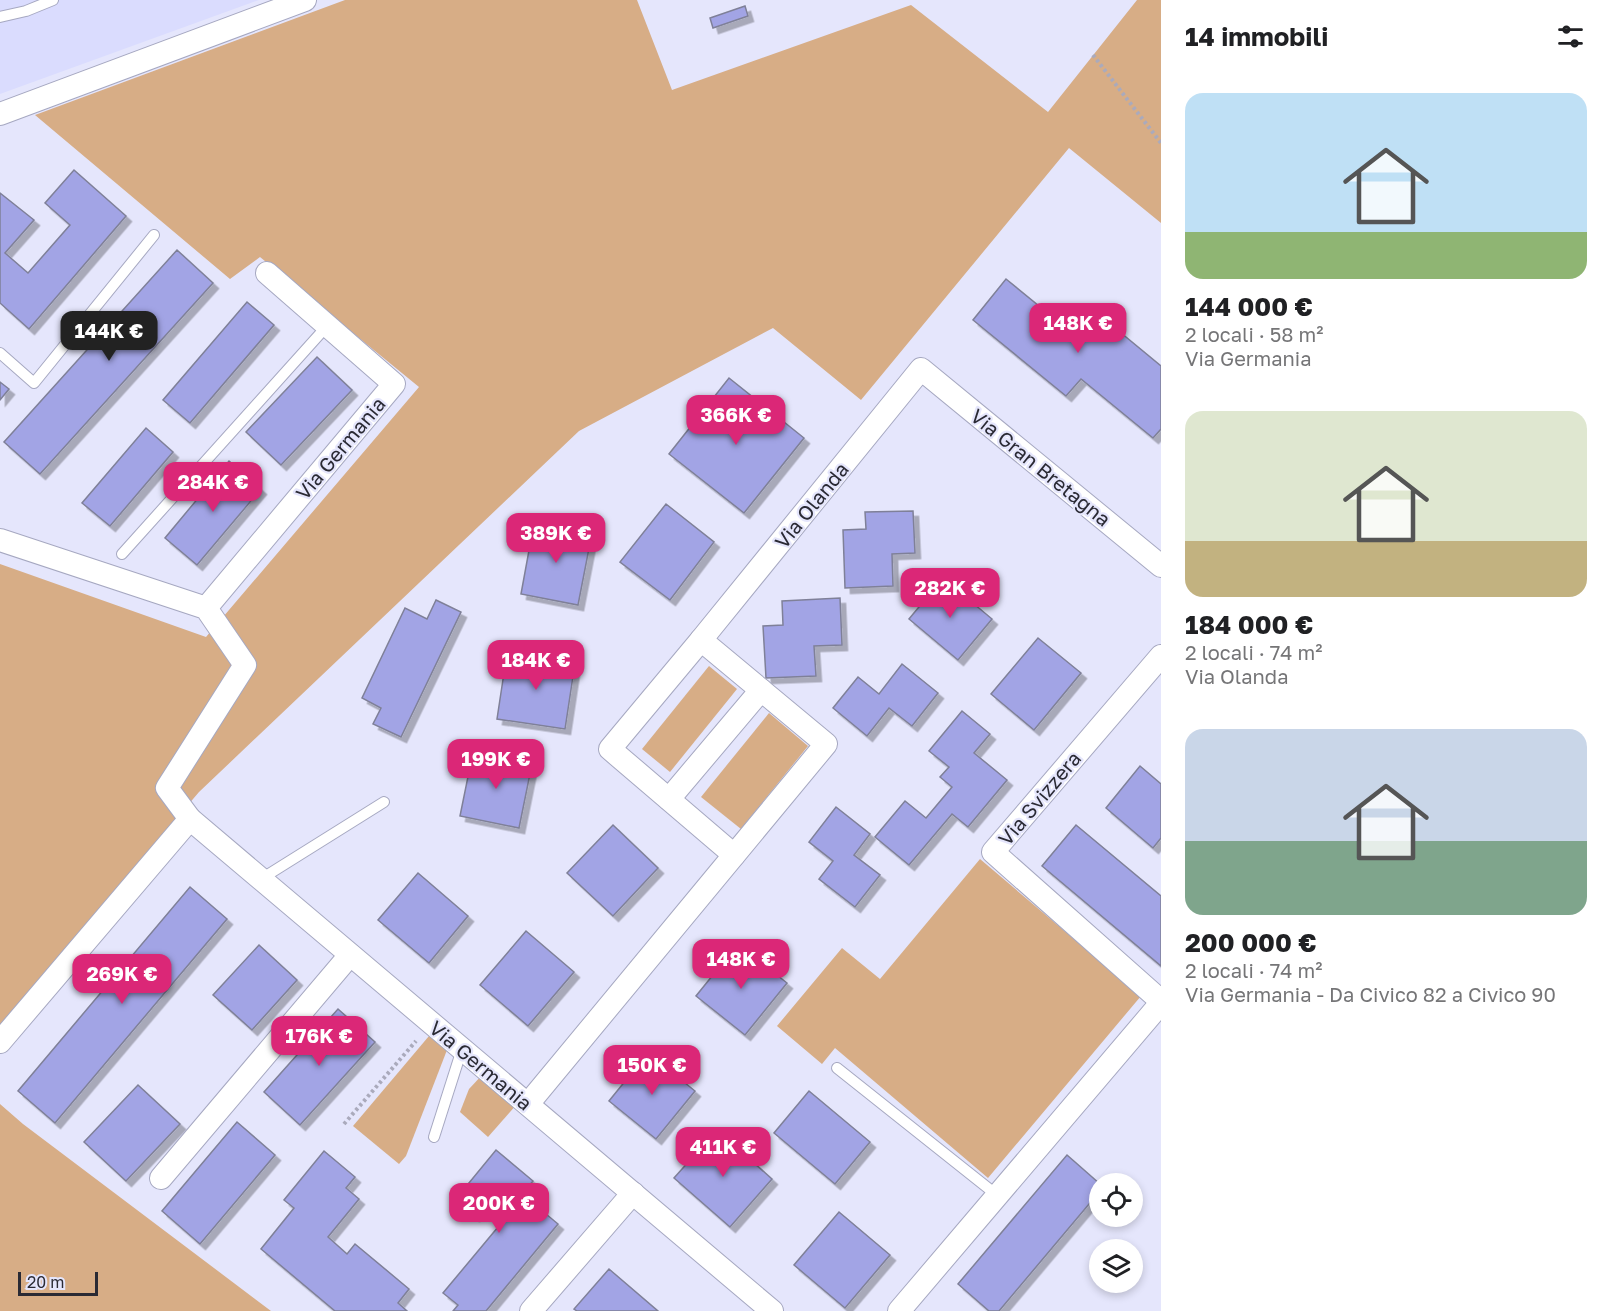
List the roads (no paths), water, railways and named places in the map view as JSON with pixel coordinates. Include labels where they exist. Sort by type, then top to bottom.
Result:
[{"type":"street","points":[[0,114],[305,0]]},
{"type":"street","name":"Via Germania","points":[[267,273],[394,384],[206,608],[245,666],[167,788],[190,819],[771,1311]]},
{"type":"street","name":"Via Gran Bretagna","points":[[921,369],[1161,566]]},
{"type":"street","name":"Via Olanda","points":[[734,855],[610,749],[921,369]]},
{"type":"street","points":[[0,540],[206,608]]},
{"type":"street","points":[[528,1104],[826,744],[701,640]]},
{"type":"street","name":"Via Svizzera","points":[[899,1311],[1161,1002],[993,852],[1161,656]]},
{"type":"street","points":[[669,799],[760,690]]},
{"type":"street","points":[[0,1042],[190,819]]},
{"type":"street","points":[[161,1179],[350,955]]},
{"type":"street","points":[[531,1311],[633,1193]]},
{"type":"lane","points":[[0,17],[26,11],[53,0]]},
{"type":"lane","points":[[0,353],[34,383],[154,235]]},
{"type":"lane","points":[[122,554],[327,326]]},
{"type":"lane","points":[[261,879],[384,802]]},
{"type":"lane","points":[[434,1137],[462,1049]]},
{"type":"lane","points":[[837,1068],[998,1196]]}]
